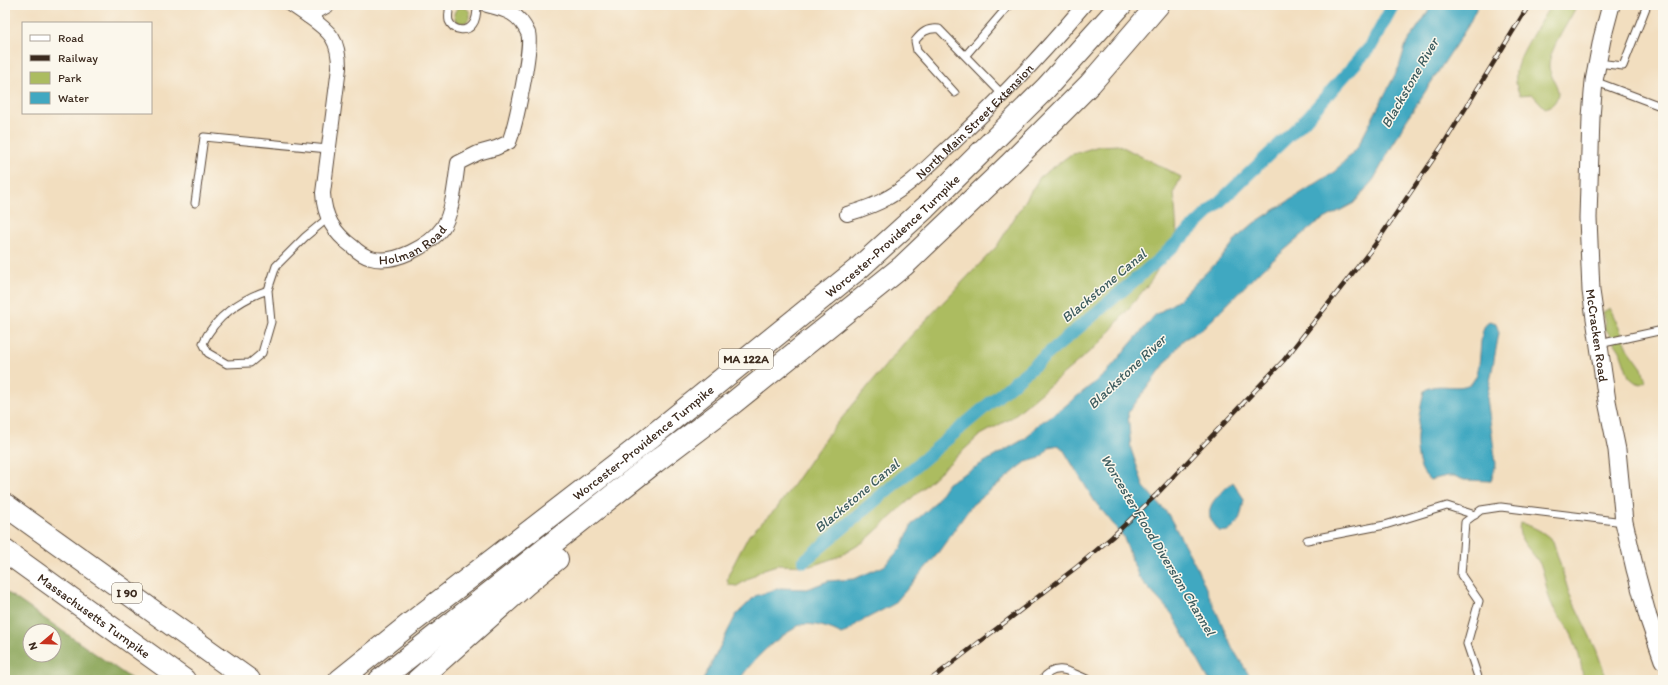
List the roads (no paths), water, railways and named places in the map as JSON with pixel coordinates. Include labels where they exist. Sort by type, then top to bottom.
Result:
[{"type":"highway","name":"Worcester-Providence Turnpike","points":[[340,680],[411,623],[631,453],[859,268],[925,208],[1046,88],[1121,5]]},
{"type":"highway","name":"Worcester-Providence Turnpike","points":[[380,680],[655,462],[733,403],[903,266],[1009,165],[1090,84],[1158,5]]},
{"type":"highway","points":[[418,680],[525,585],[688,452],[733,403]]},
{"type":"highway","name":"I 90","points":[[5,505],[249,680]]},
{"type":"highway","name":"Massachusetts Turnpike","points":[[5,551],[184,680]]},
{"type":"street","name":"Holman Road","points":[[292,5],[326,28],[337,46],[339,58],[323,193],[325,211],[341,237],[365,256],[380,259],[408,253],[421,247],[434,238],[446,220],[458,163],[478,153],[496,148],[509,142],[514,130],[525,72],[529,35],[521,21],[509,10],[487,5]]},
{"type":"street","points":[[308,16],[328,5]]},
{"type":"street","name":"North Main Street Extension","points":[[847,214],[867,208],[889,197],[913,180],[1003,94],[1084,5]]},
{"type":"street","name":"McCracken Road","points":[[1611,5],[1602,39],[1594,81],[1591,117],[1588,218],[1592,291],[1599,344],[1617,450],[1624,522],[1637,576],[1663,660]]},
{"type":"lane","points":[[450,5],[449,21],[454,27],[460,30],[467,29],[473,24],[477,5]]},
{"type":"lane","points":[[966,55],[1009,5]]},
{"type":"lane","points":[[1598,63],[1623,66],[1646,5]]},
{"type":"lane","points":[[956,93],[917,51],[915,41],[921,32],[931,28],[939,29],[1003,94]]},
{"type":"lane","points":[[1594,81],[1663,107]]},
{"type":"lane","points":[[195,203],[204,137],[328,149]]},
{"type":"lane","points":[[268,290],[252,296],[231,309],[209,330],[203,343],[208,353],[227,364],[250,363],[262,353],[271,322],[268,290],[276,266],[305,237],[328,218]]},
{"type":"lane","points":[[1599,344],[1663,330]]},
{"type":"lane","points":[[1307,540],[1385,525],[1447,506],[1475,515]]},
{"type":"lane","points":[[1480,680],[1467,644],[1479,601],[1461,575],[1465,522],[1481,510],[1501,507],[1624,522]]},
{"type":"lane","points":[[1042,680],[1046,674],[1054,669],[1065,670],[1090,680]]},
{"type":"water","points":[[1431,5],[1478,5],[1468,26],[1406,121],[1374,179],[1354,203],[1315,224],[1258,273],[1205,327],[1183,340],[1128,413],[1131,449],[1144,487],[1168,514],[1197,568],[1233,649],[1252,680],[1209,680],[1172,614],[1139,578],[1123,536],[1095,502],[1063,449],[1058,445],[1050,447],[1040,458],[1026,462],[972,505],[935,557],[894,604],[858,623],[849,631],[841,634],[821,626],[810,624],[800,625],[768,647],[750,665],[739,680],[703,680],[736,615],[755,596],[780,588],[807,589],[828,581],[854,579],[884,566],[901,548],[912,524],[934,504],[948,483],[1026,438],[1038,424],[1060,410],[1105,374],[1155,315],[1177,301],[1221,258],[1239,236],[1254,223],[1334,172],[1357,148],[1399,67],[1406,44],[1428,12]]},
{"type":"water","points":[[1490,321],[1496,323],[1499,333],[1487,398],[1496,464],[1491,481],[1464,480],[1454,476],[1430,480],[1423,472],[1419,462],[1417,450],[1418,425],[1424,391],[1435,386],[1462,386],[1472,382],[1478,371],[1484,326]]},
{"type":"water","points":[[1233,482],[1244,499],[1242,510],[1238,522],[1231,530],[1219,531],[1211,520],[1210,509],[1216,498]]},
{"type":"waterway","name":"Blackstone Canal","points":[[804,561],[1163,256],[1306,119],[1371,46],[1393,5]]},
{"type":"railway","points":[[930,680],[1078,566],[1112,537],[1156,495],[1284,360],[1374,246],[1446,140],[1529,5]]},
{"type":"water label","name":"Blackstone River","points":[[1410,83]]},
{"type":"water label","name":"Blackstone River","points":[[1127,372]]},
{"type":"water label","name":"Worcester Flood Diversion Channel","points":[[1158,545]]}]
